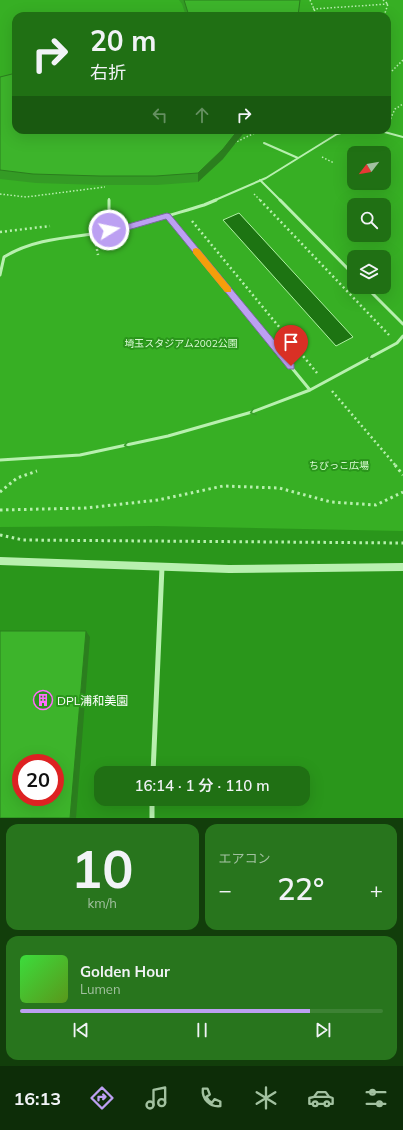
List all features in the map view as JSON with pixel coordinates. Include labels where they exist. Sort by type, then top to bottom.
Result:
[{"type":"street","points":[[0,561],[229,569],[403,567]]},
{"type":"street","points":[[153,766],[162,566]]},
{"type":"street","points":[[152,806],[152,818]]},
{"type":"lane","points":[[0,275],[4,257],[17,249],[65,236],[121,229],[204,206],[260,180],[337,134]]},
{"type":"lane","points":[[391,134],[403,137]]},
{"type":"lane","points":[[264,143],[298,158]]},
{"type":"lane","points":[[260,180],[347,268]]},
{"type":"lane","points":[[109,199],[109,230]]},
{"type":"lane","points":[[167,216],[310,390]]},
{"type":"lane","points":[[373,294],[403,324]]},
{"type":"lane","points":[[0,460],[80,455],[161,437],[252,412],[310,390],[397,344],[403,336]]},
{"type":"path","points":[[310,0],[315,12]]},
{"type":"path","points":[[383,0],[388,4]]},
{"type":"path","points":[[313,9],[388,4]]},
{"type":"path","points":[[385,12],[388,4]]},
{"type":"path","points":[[391,72],[403,60]]},
{"type":"path","points":[[391,117],[395,109],[403,104]]},
{"type":"path","points":[[229,146],[253,134]]},
{"type":"path","points":[[246,186],[397,344]]},
{"type":"path","points":[[0,194],[26,197],[107,187]]},
{"type":"path","points":[[184,211],[324,382],[403,475]]},
{"type":"path","points":[[0,232],[54,226]]},
{"type":"path","points":[[0,492],[8,484]]},
{"type":"path","points":[[0,510],[86,508],[150,501],[223,486],[279,488],[331,502],[376,505],[403,492]]},
{"type":"path","points":[[0,535],[23,540],[403,543]]},
{"type":"green space","name":"埼玉スタジアム2002公園","points":[[0,0],[403,0],[403,531],[156,526],[0,527]]},
{"type":"shaded area","points":[[239,213],[353,337],[336,346],[223,220]]},
{"type":"building","points":[[184,0],[300,0],[298,12],[188,12]]},
{"type":"building","points":[[12,74],[12,134],[235,134],[223,149],[198,173],[156,176],[100,176],[33,174],[0,170],[0,77]]},
{"type":"building","name":"DPL浦和美園","points":[[0,631],[86,631],[70,818],[0,818]]},
{"type":"slow traffic","points":[[196,251],[228,290]]},
{"type":"place","name":"DPL浦和美園","points":[[43,700]]},
{"type":"route","points":[[109,230],[121,229],[167,216],[291,366]]},
{"type":"park label","name":"ちびっこ広場","points":[[339,465]]}]
